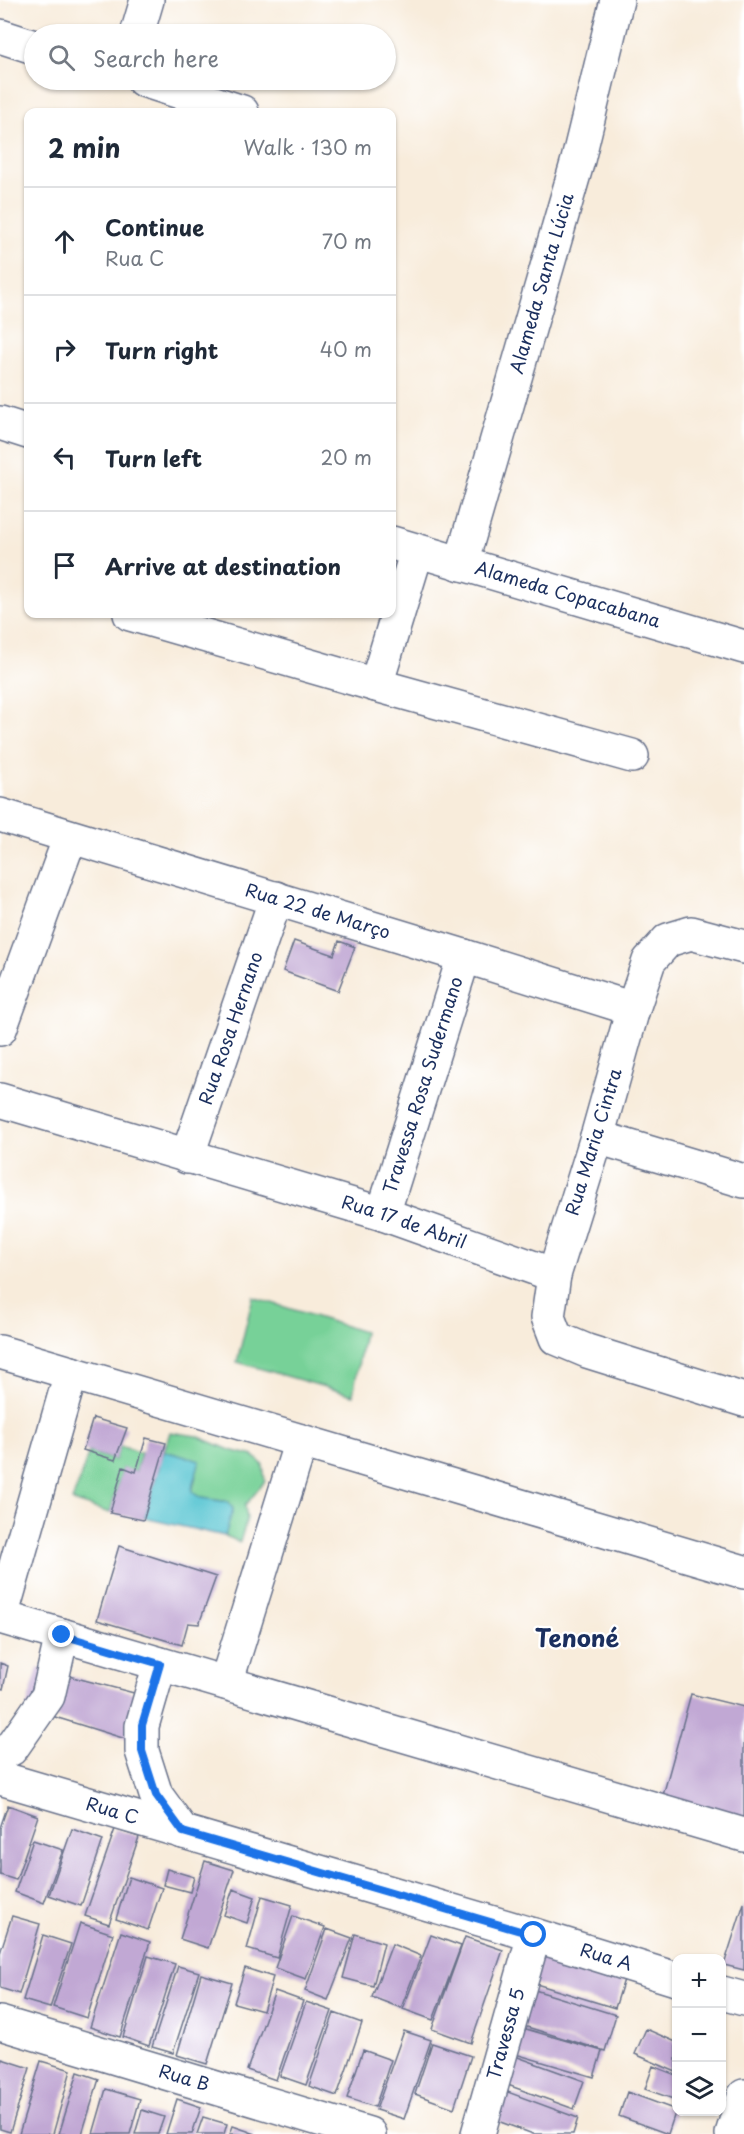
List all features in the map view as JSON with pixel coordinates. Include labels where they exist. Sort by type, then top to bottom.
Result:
[{"type":"street","points":[[140,24],[147,0]]},
{"type":"street","name":"Alameda Santa Lúcia","points":[[461,564],[578,160],[617,0]]},
{"type":"street","points":[[0,36],[24,44]]},
{"type":"street","points":[[174,90],[230,108]]},
{"type":"street","points":[[0,423],[24,431]]},
{"type":"street","points":[[396,586],[404,547]]},
{"type":"street","name":"Alameda Copacabana","points":[[404,547],[744,647]]},
{"type":"street","points":[[144,618],[632,756]]},
{"type":"street","points":[[376,685],[390,618]]},
{"type":"street","name":"Rua 22 de Março","points":[[0,815],[633,1009]]},
{"type":"street","points":[[0,1029],[70,837]]},
{"type":"street","name":"Rua Rosa Hernano","points":[[187,1157],[276,898]]},
{"type":"street","name":"Rua Maria Cintra","points":[[554,1275],[649,961],[669,940],[692,933],[744,947]]},
{"type":"street","name":"Travessa Rosa Sudermano","points":[[383,1214],[465,956]]},
{"type":"street","name":"Rua 17 de Abril","points":[[0,1100],[383,1214],[554,1275]]},
{"type":"street","points":[[597,1137],[744,1181]]},
{"type":"street","points":[[554,1275],[548,1317],[556,1338],[587,1351],[744,1400]]},
{"type":"street","points":[[0,1352],[744,1572]]},
{"type":"street","points":[[71,1373],[1,1617],[744,1835]]},
{"type":"street","points":[[226,1683],[301,1441]]},
{"type":"street","points":[[0,1754],[11,1749],[48,1696],[62,1635]]},
{"type":"street","points":[[160,1664],[142,1725],[142,1751],[156,1795],[183,1832]]},
{"type":"street","name":"Rua C","points":[[0,1778],[534,1935]]},
{"type":"street","name":"Rua A","points":[[534,1935],[672,1978]]},
{"type":"street","name":"Travessa 5","points":[[478,2134],[534,1935]]},
{"type":"street","points":[[726,1994],[744,2000]]},
{"type":"street","name":"Rua B","points":[[0,2023],[369,2134]]},
{"type":"street","points":[[732,2134],[744,2096]]},
{"type":"green space","points":[[253,1297],[364,1332],[353,1395],[237,1362]]},
{"type":"green space","points":[[170,1432],[197,1436],[230,1450],[254,1456],[263,1465],[265,1481],[245,1506],[247,1519],[240,1542],[223,1535],[233,1509],[229,1502],[201,1498],[192,1493],[199,1461],[164,1451]]},
{"type":"green space","points":[[120,1446],[141,1453],[136,1472],[123,1468],[110,1513],[72,1501],[89,1452],[115,1460]]},
{"type":"water","points":[[164,1451],[200,1461],[192,1492],[201,1498],[228,1502],[233,1509],[225,1536],[144,1518]]},
{"type":"building","points":[[294,941],[334,955],[339,941],[355,947],[338,991],[283,971]]},
{"type":"building","points":[[93,1418],[127,1428],[115,1460],[83,1450]]},
{"type":"building","points":[[146,1438],[166,1443],[144,1518],[143,1520],[110,1513],[123,1467],[136,1472]]},
{"type":"building","points":[[119,1546],[216,1577],[199,1624],[188,1623],[182,1645],[97,1620]]},
{"type":"building","points":[[0,1663],[8,1666],[3,1689],[0,1688]]},
{"type":"building","points":[[38,1668],[157,1699],[142,1744],[26,1708]]},
{"type":"building","points":[[691,1694],[744,1707],[744,1822],[662,1799]]},
{"type":"building","points":[[8,1805],[38,1816],[16,1880],[0,1875],[0,1828]]},
{"type":"building","points":[[72,1829],[103,1840],[81,1906],[49,1895]]},
{"type":"building","points":[[115,1829],[139,1837],[109,1924],[85,1916]]},
{"type":"building","points":[[33,1840],[63,1850],[44,1903],[15,1892]]},
{"type":"building","points":[[205,1861],[234,1870],[208,1948],[180,1939]]},
{"type":"building","points":[[167,1869],[194,1877],[190,1892],[163,1885]]},
{"type":"building","points":[[129,1877],[162,1888],[148,1930],[116,1919]]},
{"type":"building","points":[[233,1889],[255,1897],[247,1923],[224,1915]]},
{"type":"building","points":[[262,1896],[292,1905],[277,1958],[247,1949]]},
{"type":"building","points":[[744,1903],[744,1970],[726,1966],[726,1959]]},
{"type":"building","points":[[12,1916],[40,1924],[19,1994],[0,1988],[0,1953]]},
{"type":"building","points":[[293,1916],[325,1927],[306,1979],[275,1968]]},
{"type":"building","points":[[80,1923],[113,1934],[87,2018],[53,2007]]},
{"type":"building","points":[[327,1929],[352,1938],[328,2000],[305,1991]]},
{"type":"building","points":[[121,1932],[150,1942],[120,2037],[90,2027]]},
{"type":"building","points":[[355,1934],[384,1943],[373,1986],[343,1978]]},
{"type":"building","points":[[43,1935],[71,1944],[50,2008],[23,2000]]},
{"type":"building","points":[[431,1935],[461,1946],[433,2020],[403,2009]]},
{"type":"building","points":[[465,1937],[503,1950],[471,2043],[432,2029]]},
{"type":"building","points":[[392,1944],[421,1956],[401,2008],[372,1997]]},
{"type":"building","points":[[534,1945],[626,1973],[615,2008],[523,1980]]},
{"type":"building","points":[[148,1956],[175,1964],[149,2046],[123,2037]]},
{"type":"building","points":[[178,1966],[199,1972],[173,2053],[152,2047]]},
{"type":"building","points":[[245,1968],[273,1977],[263,2011],[234,2003]]},
{"type":"building","points":[[201,1974],[232,1983],[207,2064],[177,2055]]},
{"type":"building","points":[[525,1987],[616,2015],[605,2051],[514,2023]]},
{"type":"building","points":[[275,1991],[303,2001],[276,2080],[247,2070]]},
{"type":"building","points":[[306,2002],[332,2011],[306,2085],[280,2076]]},
{"type":"building","points":[[334,2013],[362,2023],[337,2096],[309,2086]]},
{"type":"building","points":[[519,2027],[602,2051],[594,2077],[512,2053]]},
{"type":"building","points":[[646,2029],[672,2040],[672,2070],[635,2054]]},
{"type":"building","points":[[404,2031],[431,2040],[404,2119],[376,2110]]},
{"type":"building","points":[[432,2043],[471,2056],[454,2108],[415,2094]]},
{"type":"building","points":[[363,2050],[391,2060],[375,2107],[347,2098]]},
{"type":"building","points":[[515,2056],[584,2081],[574,2109],[505,2084]]},
{"type":"building","points":[[2,2059],[30,2068],[10,2132],[0,2129]]},
{"type":"building","points":[[41,2061],[71,2070],[53,2134],[19,2134]]},
{"type":"building","points":[[653,2066],[672,2073],[672,2099],[645,2089]]},
{"type":"building","points":[[78,2072],[99,2079],[82,2134],[59,2134]]},
{"type":"building","points":[[497,2088],[578,2118],[573,2134],[533,2134],[487,2117]]},
{"type":"building","points":[[106,2089],[140,2099],[130,2134],[93,2134]]},
{"type":"building","points":[[627,2092],[672,2109],[672,2116],[674,2116],[668,2134],[619,2116]]},
{"type":"building","points":[[177,2099],[201,2107],[192,2134],[166,2134]]},
{"type":"building","points":[[142,2110],[164,2117],[158,2134],[135,2134]]},
{"type":"building","points":[[203,2117],[227,2124],[224,2134],[197,2134]]},
{"type":"building","points":[[233,2126],[256,2134],[230,2134]]},
{"type":"district","name":"Tenoné","points":[[577,1639]]},
{"type":"route","points":[[62,1635],[160,1664],[142,1725],[142,1751],[156,1795],[183,1832],[534,1935]]}]
